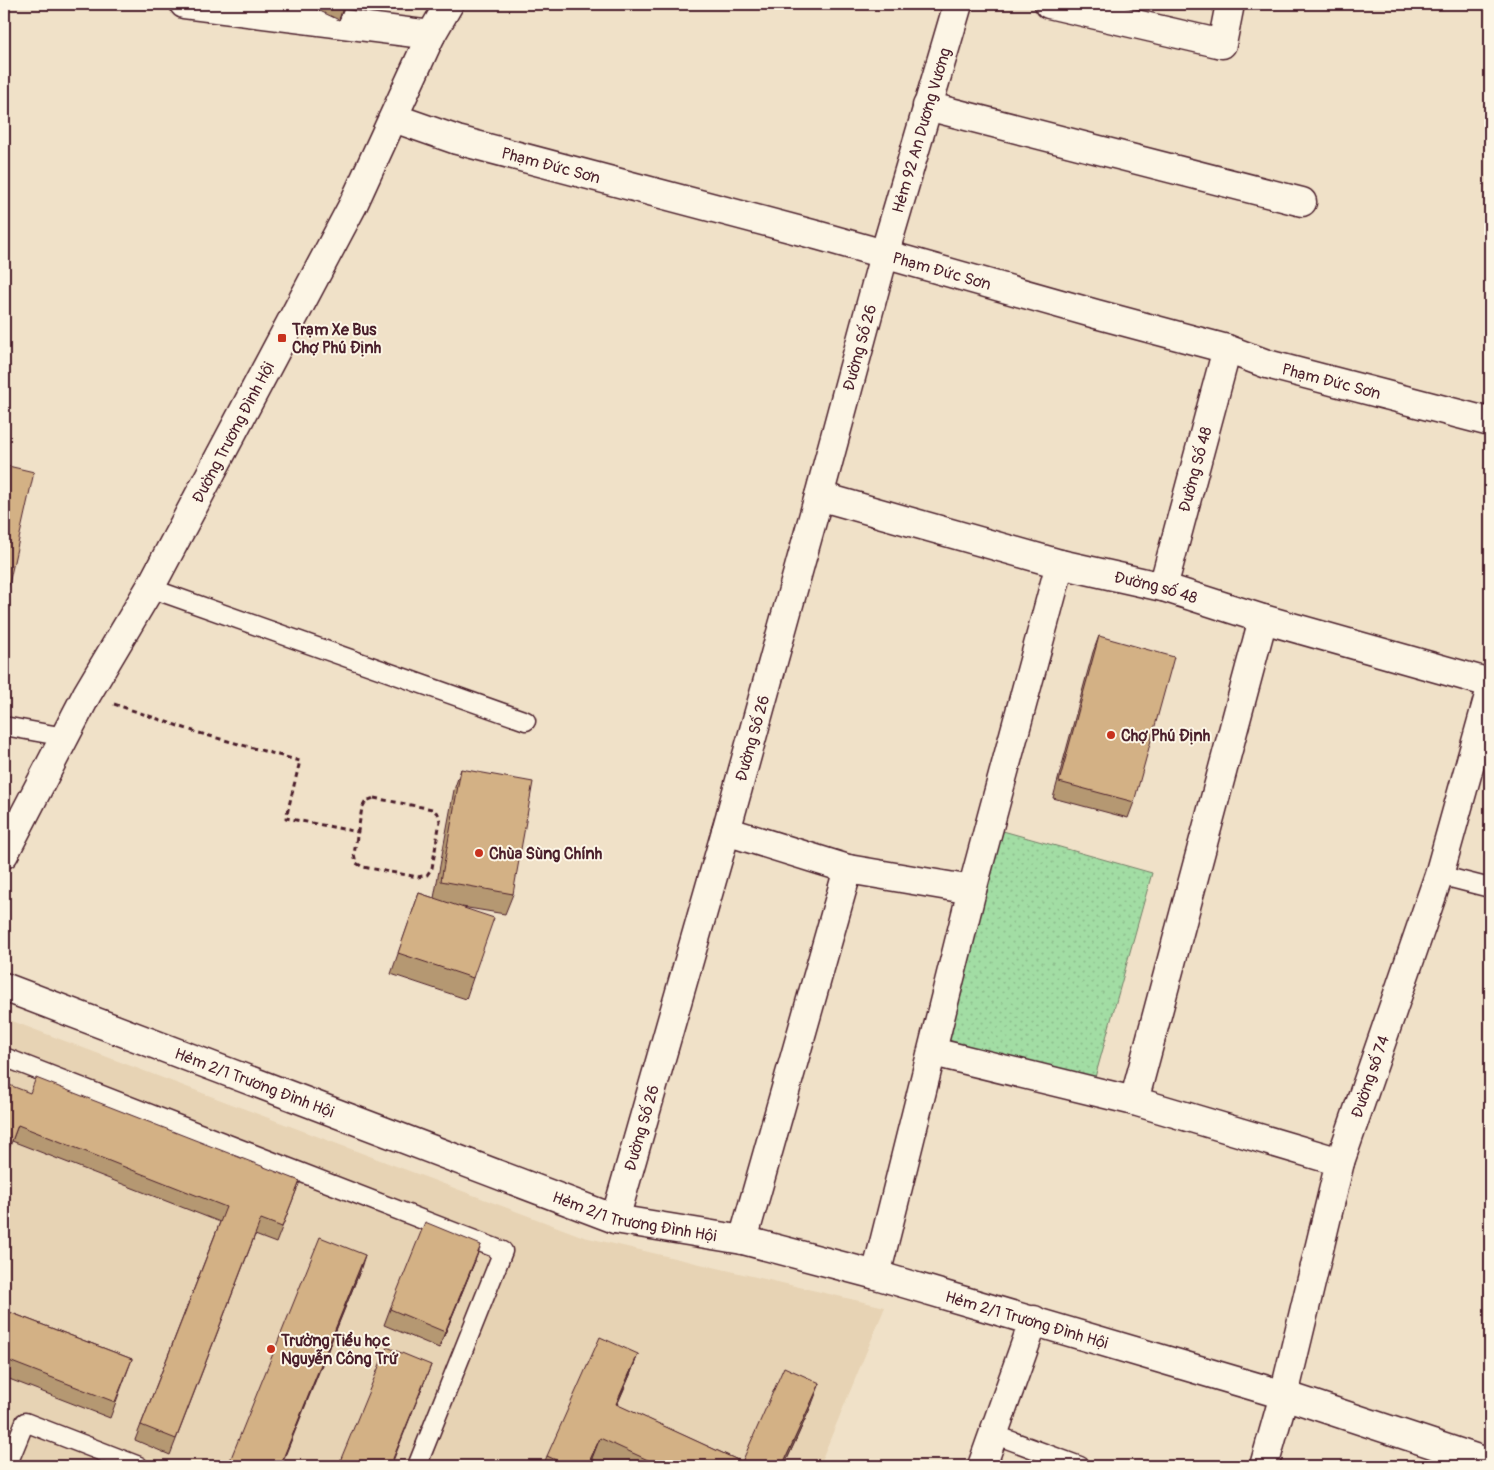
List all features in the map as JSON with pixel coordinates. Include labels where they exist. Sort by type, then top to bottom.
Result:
[{"type":"street","points":[[184,4],[431,35]]},
{"type":"street","name":"Đường Trương Đình Hội","points":[[4,854],[87,694],[150,588],[353,205],[431,35],[449,4]]},
{"type":"street","name":"Hẻm 92 An Dương Vương","points":[[884,255],[958,4]]},
{"type":"street","points":[[1049,4],[1222,44],[1230,4]]},
{"type":"street","points":[[927,106],[1302,202]]},
{"type":"street","name":"Phạm Đức Sơn","points":[[394,118],[456,140],[820,236],[1228,349],[1267,364],[1490,422]]},
{"type":"street","name":"Đường Số 26","points":[[615,1219],[726,831],[884,255]]},
{"type":"street","name":"Đường Số 48","points":[[1164,587],[1228,349]]},
{"type":"street","name":"Đường số 48","points":[[819,496],[1060,564],[1164,587],[1263,619],[1490,683]]},
{"type":"street","points":[[876,1275],[972,890],[1060,564]]},
{"type":"street","points":[[1134,1101],[1263,619]]},
{"type":"street","name":"Đường số 74","points":[[1264,1466],[1284,1395],[1340,1162],[1439,875],[1490,692]]},
{"type":"street","points":[[726,831],[848,869],[972,890]]},
{"type":"street","points":[[743,1240],[848,869]]},
{"type":"street","name":"Hẻm 2/1 Trương Đình Hội","points":[[4,987],[615,1219],[743,1240],[876,1275],[1284,1395],[1490,1463]]},
{"type":"street","points":[[932,1052],[1134,1101],[1340,1162]]},
{"type":"street","points":[[982,1466],[1034,1320]]},
{"type":"lane","points":[[150,588],[526,721]]},
{"type":"lane","points":[[4,726],[64,737]]},
{"type":"lane","points":[[1439,875],[1490,888]]},
{"type":"lane","points":[[4,1057],[503,1251],[417,1466]]},
{"type":"lane","points":[[7,1466],[25,1422],[140,1466]]},
{"type":"lane","points":[[993,1434],[1080,1466]]},
{"type":"path","points":[[87,694],[199,733],[300,761],[286,818],[358,832]]},
{"type":"path","points":[[374,798],[432,809],[438,814],[440,821],[432,868],[428,875],[418,877],[363,867],[356,862],[354,854],[358,832],[362,808],[366,800],[374,798]]},
{"type":"shaded area","name":"Trường Tiểu học Nguyễn Công Trứ","points":[[4,1018],[584,1237],[885,1307],[819,1466],[14,1466],[4,1462]]},
{"type":"green space","points":[[1003,831],[1152,873],[1094,1081],[945,1039]]},
{"type":"building","points":[[4,465],[34,472],[9,584],[4,583]]},
{"type":"building","name":"Chợ Phú Định","points":[[1099,636],[1174,657],[1134,802],[1059,782]]},
{"type":"building","name":"Chùa Sùng Chính","points":[[461,769],[533,782],[513,894],[441,881]]},
{"type":"building","points":[[419,893],[494,918],[473,978],[398,953]]},
{"type":"building","points":[[36,1078],[300,1181],[282,1227],[261,1219],[176,1439],[141,1425],[226,1207],[18,1125],[4,1162],[4,1083],[30,1093]]},
{"type":"building","points":[[425,1222],[481,1245],[445,1332],[390,1309]]},
{"type":"building","points":[[320,1237],[365,1255],[280,1466],[236,1466],[229,1463]]},
{"type":"building","points":[[4,1310],[132,1359],[115,1402],[4,1359]]},
{"type":"building","points":[[600,1337],[638,1354],[616,1404],[742,1462],[784,1367],[820,1383],[782,1466],[661,1466],[600,1438],[587,1466],[569,1466],[547,1456]]},
{"type":"building","points":[[387,1347],[431,1365],[390,1466],[338,1466]]},
{"type":"place","name":"Trạm Xe Bus Chợ Phú Định","points":[[282,338]]},
{"type":"place","name":"Chợ Phú Định","points":[[1111,735]]},
{"type":"place","name":"Chùa Sùng Chính","points":[[479,853]]},
{"type":"place","name":"Trường Tiểu học Nguyễn Công Trứ","points":[[271,1349]]}]
